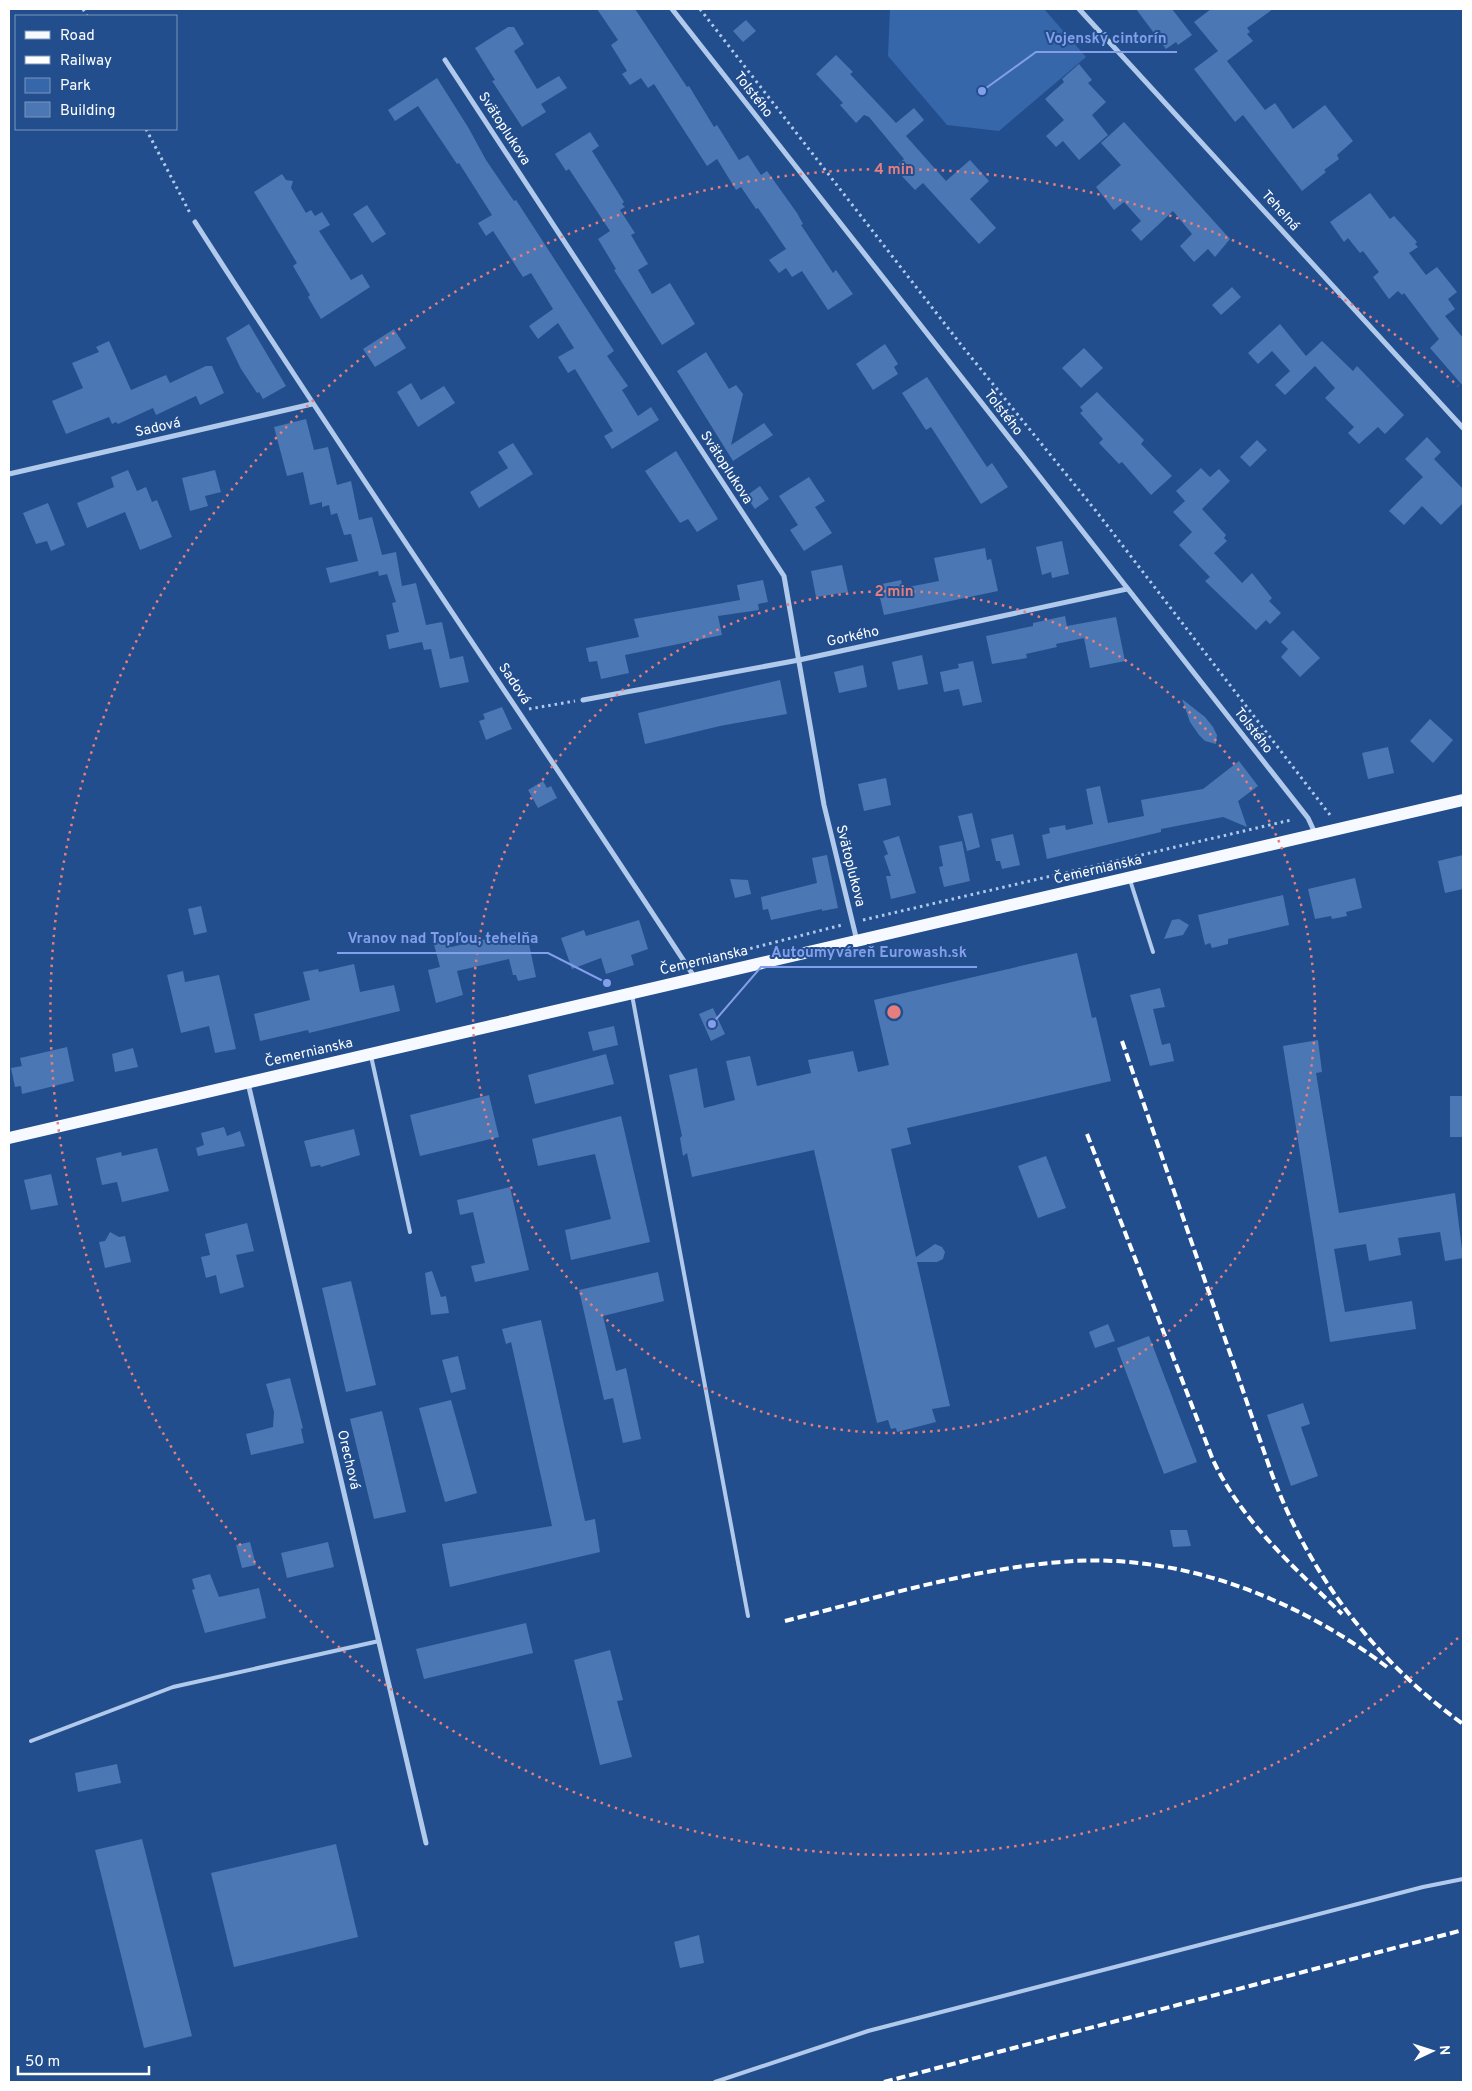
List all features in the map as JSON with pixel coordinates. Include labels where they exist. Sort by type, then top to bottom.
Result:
[{"type":"main road","name":"Čemernianska","points":[[9,1138],[632,992],[1130,879],[1314,833],[1463,800]]},
{"type":"street","name":"Tolstého","points":[[672,9],[1308,818],[1314,833]]},
{"type":"street","name":"Tehelná","points":[[1079,9],[1463,428]]},
{"type":"street","name":"Svätoplukova","points":[[445,60],[784,576],[824,805],[857,942]]},
{"type":"street","name":"Sadová","points":[[195,222],[312,404],[520,712],[695,979]]},
{"type":"street","name":"Sadová","points":[[9,474],[312,404]]},
{"type":"street","name":"Gorkého","points":[[583,700],[799,660],[1127,589]]},
{"type":"street","name":"Orechová","points":[[247,1082],[426,1843]]},
{"type":"lane","points":[[1130,879],[1152,952]]},
{"type":"lane","points":[[632,992],[748,1616]]},
{"type":"lane","points":[[370,1054],[410,1232]]},
{"type":"lane","points":[[31,1741],[173,1687],[379,1641]]},
{"type":"lane","points":[[715,2082],[868,2031],[1463,1879]]},
{"type":"path","points":[[700,9],[956,339],[1096,510],[1330,815]]},
{"type":"path","points":[[147,130],[195,222]]},
{"type":"path","points":[[520,712],[536,707],[583,700]]},
{"type":"path","points":[[862,920],[1291,820]]},
{"type":"path","points":[[719,958],[730,952],[845,925]]},
{"type":"green space","points":[[890,9],[1044,9],[1086,57],[999,131],[947,125],[888,56]]},
{"type":"building","points":[[597,9],[635,9],[687,87],[689,86],[714,127],[717,125],[739,160],[748,155],[761,175],[767,171],[797,213],[803,224],[801,225],[833,273],[836,270],[853,294],[828,310],[802,271],[792,277],[786,268],[779,273],[769,260],[786,249],[758,208],[756,209],[741,187],[736,190],[717,159],[707,166],[654,84],[648,88],[641,78],[630,85],[622,74],[627,71],[611,45],[618,40]]},
{"type":"building","points":[[1136,9],[1172,9],[1192,35],[1178,45],[1176,42],[1166,49]]},
{"type":"building","points":[[1211,9],[1273,9],[1247,28],[1250,32],[1247,34],[1253,41],[1227,61],[1265,110],[1275,103],[1293,129],[1325,105],[1353,141],[1337,155],[1339,159],[1324,170],[1326,172],[1302,191],[1243,115],[1235,122],[1194,69],[1218,51],[1194,22]]},
{"type":"building","points":[[746,20],[756,31],[743,42],[733,31]]},
{"type":"building","points":[[508,27],[514,27],[524,44],[514,51],[537,89],[559,76],[567,88],[541,104],[546,112],[522,127],[492,81],[495,80],[475,48]]},
{"type":"building","points":[[836,55],[853,72],[850,74],[896,123],[914,108],[924,120],[906,136],[946,181],[970,160],[989,181],[970,199],[996,228],[979,244],[923,183],[915,190],[899,173],[900,170],[896,166],[904,159],[869,117],[864,115],[856,123],[840,105],[843,103],[816,74]]},
{"type":"building","points":[[1079,64],[1092,80],[1088,83],[1106,102],[1092,115],[1108,135],[1079,160],[1063,141],[1056,147],[1046,136],[1064,120],[1045,99],[1064,82],[1062,79]]},
{"type":"building","points":[[437,78],[486,160],[514,201],[516,200],[614,351],[607,356],[628,386],[622,390],[638,416],[651,407],[659,420],[612,449],[604,436],[613,431],[575,369],[568,373],[558,357],[574,348],[558,323],[538,339],[529,326],[553,309],[531,273],[523,277],[493,231],[486,236],[478,223],[492,215],[459,163],[457,164],[418,106],[395,121],[388,110]]},
{"type":"building","points":[[1124,122],[1230,239],[1215,257],[1208,249],[1194,262],[1180,246],[1192,234],[1173,211],[1141,241],[1131,230],[1141,221],[1124,202],[1114,210],[1096,187],[1121,165],[1101,143]]},
{"type":"building","points":[[590,132],[599,146],[592,151],[624,202],[622,204],[625,207],[620,210],[635,233],[631,235],[648,264],[638,270],[652,294],[670,283],[695,324],[662,345],[614,270],[616,269],[598,239],[610,231],[569,169],[566,171],[555,154]]},
{"type":"building","points":[[282,174],[286,180],[293,181],[291,188],[306,213],[311,210],[315,216],[322,212],[330,225],[319,231],[351,280],[362,274],[370,287],[321,319],[293,266],[297,263],[254,192]]},
{"type":"building","points":[[1370,193],[1390,219],[1394,216],[1417,242],[1415,244],[1418,247],[1409,253],[1426,275],[1437,267],[1457,292],[1448,299],[1455,309],[1445,316],[1463,338],[1463,386],[1430,348],[1439,339],[1404,293],[1402,295],[1398,291],[1389,299],[1373,277],[1379,272],[1363,251],[1360,253],[1348,238],[1344,242],[1330,222]]},
{"type":"building","points":[[367,205],[386,234],[372,243],[353,214]]},
{"type":"building","points":[[1232,287],[1241,297],[1221,315],[1212,305]]},
{"type":"building","points":[[249,324],[286,386],[263,399],[241,369],[226,338]]},
{"type":"building","points":[[1280,324],[1306,356],[1322,341],[1353,371],[1357,366],[1404,415],[1385,434],[1378,427],[1359,444],[1348,433],[1354,427],[1325,398],[1335,388],[1315,366],[1285,395],[1275,385],[1290,371],[1272,351],[1258,364],[1248,353]]},
{"type":"building","points":[[394,329],[406,348],[375,367],[363,349]]},
{"type":"building","points":[[109,341],[131,390],[166,375],[170,383],[206,366],[212,366],[224,393],[200,405],[196,396],[156,415],[153,408],[118,424],[116,422],[112,424],[109,417],[66,434],[52,401],[83,388],[72,363],[99,352],[96,347]]},
{"type":"building","points":[[885,344],[898,364],[894,367],[898,374],[873,390],[856,364]]},
{"type":"building","points":[[1084,348],[1103,368],[1081,388],[1062,368]]},
{"type":"building","points":[[706,352],[729,389],[736,385],[743,394],[731,445],[764,423],[773,435],[733,461],[677,371]]},
{"type":"building","points":[[927,377],[987,467],[992,463],[1008,487],[981,504],[931,427],[926,430],[902,393]]},
{"type":"building","points":[[411,383],[421,400],[444,386],[455,403],[418,427],[397,392]]},
{"type":"building","points":[[1097,392],[1144,440],[1141,444],[1172,476],[1151,495],[1122,462],[1119,464],[1099,443],[1103,439],[1080,413],[1083,411],[1080,407]]},
{"type":"building","points":[[306,419],[314,450],[328,447],[337,485],[351,481],[359,520],[372,517],[382,555],[396,552],[402,586],[416,583],[426,625],[442,622],[450,659],[463,656],[469,682],[440,688],[431,649],[424,650],[422,642],[389,649],[386,635],[399,632],[392,603],[396,602],[387,574],[379,576],[378,571],[330,583],[326,568],[358,561],[351,534],[344,535],[337,513],[331,515],[329,505],[322,507],[322,502],[310,505],[303,472],[287,476],[274,427]]},
{"type":"building","points":[[1427,437],[1441,452],[1434,459],[1463,489],[1463,503],[1441,525],[1422,506],[1404,525],[1389,511],[1423,477],[1405,459]]},
{"type":"building","points":[[1257,440],[1267,450],[1250,467],[1240,457]]},
{"type":"building","points":[[513,443],[533,474],[479,508],[470,492],[508,468],[498,452]]},
{"type":"building","points":[[676,451],[718,519],[697,532],[688,519],[680,523],[645,471]]},
{"type":"building","points":[[1201,468],[1210,477],[1219,469],[1230,481],[1202,509],[1226,535],[1224,538],[1227,541],[1214,553],[1242,583],[1252,573],[1272,598],[1269,601],[1281,613],[1270,624],[1266,620],[1256,630],[1205,581],[1210,577],[1179,545],[1192,532],[1173,512],[1185,501],[1176,491]]},
{"type":"building","points":[[128,470],[137,491],[146,487],[152,502],[157,500],[172,537],[140,550],[125,512],[87,528],[77,503],[114,487],[111,477]]},
{"type":"building","points":[[215,470],[221,492],[205,496],[208,506],[190,511],[182,478]]},
{"type":"building","points":[[809,477],[825,501],[815,507],[832,533],[804,551],[790,530],[798,525],[779,496]]},
{"type":"building","points":[[760,486],[769,499],[755,509],[746,496]]},
{"type":"building","points":[[48,503],[65,545],[51,551],[47,541],[36,544],[23,513]]},
{"type":"building","points":[[1062,541],[1069,574],[1052,578],[1051,572],[1042,575],[1036,547]]},
{"type":"building","points":[[985,548],[987,560],[991,559],[998,591],[884,615],[877,585],[901,580],[903,588],[939,581],[934,558]]},
{"type":"building","points":[[842,565],[848,592],[816,597],[811,571]]},
{"type":"building","points":[[763,580],[768,602],[758,604],[759,610],[718,616],[722,635],[625,655],[629,673],[601,679],[597,661],[589,662],[586,648],[639,637],[634,619],[740,600],[737,585]]},
{"type":"building","points":[[1065,616],[1067,626],[1116,617],[1125,661],[1090,668],[1084,638],[1056,644],[1057,647],[1026,654],[1027,658],[992,664],[986,636],[1033,626],[1033,623]]},
{"type":"building","points":[[1293,630],[1320,658],[1300,677],[1281,657],[1288,649],[1281,642]]},
{"type":"building","points":[[922,655],[928,684],[898,690],[892,662]]},
{"type":"building","points":[[973,661],[982,702],[963,706],[959,689],[944,692],[940,672],[959,668],[958,664]]},
{"type":"building","points":[[863,665],[867,687],[839,693],[834,672]]},
{"type":"building","points":[[780,680],[787,714],[720,726],[645,744],[638,713]]},
{"type":"building","points":[[1182,699],[1205,717],[1213,727],[1217,735],[1216,744],[1205,741],[1199,735],[1190,722]]},
{"type":"building","points":[[502,707],[512,729],[486,740],[479,721],[485,719],[483,714]]},
{"type":"building","points":[[1430,719],[1453,740],[1433,763],[1410,741]]},
{"type":"building","points":[[1388,747],[1394,773],[1368,779],[1362,753]]},
{"type":"building","points":[[1239,761],[1258,786],[1238,801],[1247,827],[1223,817],[1161,829],[1161,832],[1047,859],[1042,835],[1050,833],[1049,828],[1065,825],[1066,830],[1093,824],[1086,789],[1100,786],[1108,823],[1144,816],[1141,800],[1203,789]]},
{"type":"building","points":[[886,778],[891,805],[864,811],[858,784]]},
{"type":"building","points":[[543,781],[547,788],[551,786],[557,798],[538,808],[528,790]]},
{"type":"building","points":[[972,813],[980,847],[967,851],[958,816]]},
{"type":"building","points":[[1013,834],[1020,865],[1002,869],[1000,861],[996,861],[991,839]]},
{"type":"building","points":[[899,836],[916,893],[891,899],[886,876],[891,876],[884,856],[888,854],[883,841]]},
{"type":"building","points":[[962,841],[970,881],[944,887],[939,867],[943,866],[939,846]]},
{"type":"building","points":[[827,855],[838,908],[822,911],[822,909],[771,920],[768,909],[763,910],[761,897],[817,883],[812,858]]},
{"type":"building","points":[[1463,855],[1463,889],[1445,893],[1438,861]]},
{"type":"building","points":[[1355,878],[1362,908],[1346,912],[1347,916],[1332,919],[1331,916],[1315,919],[1308,889]]},
{"type":"building","points":[[730,879],[748,880],[751,894],[735,898]]},
{"type":"building","points":[[1283,895],[1289,925],[1228,939],[1228,944],[1212,948],[1210,943],[1205,945],[1198,915]]},
{"type":"building","points":[[201,906],[207,932],[194,935],[188,909]]},
{"type":"building","points":[[1179,919],[1189,925],[1183,935],[1164,939],[1172,920]]},
{"type":"building","points":[[639,920],[648,949],[631,955],[634,965],[606,974],[601,958],[572,969],[561,938],[584,930],[586,936]]},
{"type":"building","points":[[526,930],[536,977],[518,981],[516,975],[513,975],[509,959],[457,971],[463,995],[436,1003],[428,970],[440,967],[432,937],[448,933],[451,947]]},
{"type":"building","points":[[1077,953],[1092,1018],[1096,1017],[1111,1081],[907,1128],[911,1144],[891,1149],[916,1257],[935,1244],[942,1247],[945,1252],[943,1259],[937,1262],[917,1262],[950,1406],[932,1409],[936,1422],[897,1432],[896,1428],[891,1429],[888,1420],[877,1423],[814,1150],[692,1177],[687,1153],[683,1156],[680,1138],[682,1136],[669,1075],[697,1068],[704,1108],[735,1100],[726,1061],[750,1056],[757,1086],[811,1073],[808,1060],[853,1051],[858,1072],[889,1065],[874,1000]]},
{"type":"building","points":[[354,964],[360,992],[394,985],[400,1011],[309,1033],[308,1030],[260,1041],[254,1014],[310,1000],[303,972],[318,969],[319,972]]},
{"type":"building","points":[[183,971],[185,982],[219,975],[236,1049],[215,1053],[209,1026],[181,1033],[167,975]]},
{"type":"building","points":[[1160,988],[1165,1007],[1153,1009],[1162,1045],[1170,1043],[1174,1061],[1150,1066],[1130,995]]},
{"type":"building","points":[[713,1008],[725,1034],[711,1041],[699,1014]]},
{"type":"building","points":[[614,1026],[618,1045],[593,1051],[588,1032]]},
{"type":"building","points":[[1318,1040],[1322,1072],[1316,1073],[1339,1213],[1455,1193],[1463,1258],[1445,1261],[1440,1232],[1398,1238],[1401,1255],[1369,1261],[1366,1244],[1334,1249],[1345,1312],[1412,1301],[1416,1329],[1330,1342],[1283,1046]]},
{"type":"building","points":[[67,1047],[74,1081],[22,1094],[21,1086],[15,1087],[11,1068],[22,1066],[20,1058]]},
{"type":"building","points":[[133,1048],[138,1067],[115,1072],[112,1054]]},
{"type":"building","points":[[606,1054],[614,1084],[535,1104],[528,1075]]},
{"type":"building","points":[[489,1095],[499,1137],[420,1156],[410,1115]]},
{"type":"building","points":[[1450,1096],[1463,1096],[1463,1137],[1450,1137]]},
{"type":"building","points":[[621,1116],[650,1242],[571,1260],[565,1230],[611,1219],[595,1154],[538,1166],[532,1139]]},
{"type":"building","points":[[224,1127],[227,1136],[240,1131],[245,1146],[198,1156],[196,1148],[204,1145],[201,1133]]},
{"type":"building","points":[[354,1129],[360,1155],[321,1167],[320,1165],[311,1167],[304,1141]]},
{"type":"building","points":[[157,1148],[169,1191],[122,1202],[117,1182],[102,1185],[96,1158],[121,1152],[122,1156]]},
{"type":"building","points":[[1046,1156],[1066,1208],[1038,1218],[1018,1166]]},
{"type":"building","points":[[51,1174],[58,1205],[31,1210],[24,1180]]},
{"type":"building","points":[[510,1187],[529,1270],[475,1282],[471,1266],[485,1263],[473,1212],[460,1215],[457,1200]]},
{"type":"building","points":[[247,1223],[254,1251],[236,1255],[244,1287],[220,1294],[216,1275],[206,1278],[201,1257],[210,1255],[205,1234]]},
{"type":"building","points":[[110,1232],[119,1237],[125,1236],[131,1262],[105,1268],[99,1242],[105,1241]]},
{"type":"building","points":[[432,1271],[441,1297],[446,1296],[449,1313],[431,1315],[425,1273]]},
{"type":"building","points":[[658,1272],[664,1301],[603,1316],[616,1371],[626,1368],[641,1439],[623,1443],[613,1398],[604,1400],[579,1290]]},
{"type":"building","points":[[351,1281],[376,1385],[346,1392],[322,1288]]},
{"type":"building","points":[[541,1320],[585,1521],[595,1519],[600,1552],[450,1587],[442,1544],[552,1526],[511,1342],[506,1344],[502,1329]]},
{"type":"building","points":[[1108,1324],[1115,1341],[1095,1348],[1089,1332]]},
{"type":"building","points":[[1149,1336],[1197,1462],[1164,1474],[1117,1348]]},
{"type":"building","points":[[458,1356],[466,1389],[451,1393],[442,1360]]},
{"type":"building","points":[[290,1378],[303,1428],[301,1429],[304,1443],[251,1455],[246,1434],[273,1427],[274,1412],[266,1384]]},
{"type":"building","points":[[451,1400],[477,1493],[445,1502],[419,1408]]},
{"type":"building","points":[[1303,1403],[1310,1424],[1301,1427],[1318,1476],[1291,1486],[1267,1415]]},
{"type":"building","points":[[382,1411],[406,1512],[374,1519],[350,1419]]},
{"type":"building","points":[[1170,1530],[1187,1530],[1191,1546],[1173,1547]]},
{"type":"building","points":[[250,1542],[256,1565],[242,1568],[236,1545]]},
{"type":"building","points":[[328,1542],[334,1567],[287,1578],[281,1553]]},
{"type":"building","points":[[210,1574],[219,1597],[259,1588],[266,1618],[205,1633],[192,1590],[195,1589],[192,1579]]},
{"type":"building","points":[[526,1623],[533,1653],[424,1679],[416,1649]]},
{"type":"building","points":[[610,1650],[623,1700],[617,1701],[632,1757],[600,1765],[574,1660]]},
{"type":"building","points":[[117,1764],[121,1783],[78,1792],[75,1773]]},
{"type":"building","points":[[142,1839],[192,2036],[144,2048],[95,1850]]},
{"type":"building","points":[[336,1844],[358,1937],[234,1967],[211,1873]]},
{"type":"building","points":[[699,1935],[704,1963],[680,1968],[674,1942]]},
{"type":"railway","points":[[1122,1041],[1284,1505],[1323,1577],[1346,1610],[1400,1671],[1430,1699],[1463,1724]]},
{"type":"railway","points":[[1087,1134],[1213,1460],[1239,1504],[1254,1524],[1270,1543],[1342,1614]]},
{"type":"railway","points":[[785,1621],[965,1576],[1037,1564],[1074,1561],[1116,1561],[1158,1566],[1199,1574],[1279,1602],[1317,1621],[1387,1667]]},
{"type":"railway","points":[[884,2082],[1463,1930]]},
{"type":"place","name":"Vojenský cintorín","points":[[982,91]]},
{"type":"place","name":"Vranov nad Topľou, tehelňa","points":[[607,983]]},
{"type":"place","name":"Autoumyváreň Eurowash.sk","points":[[712,1024]]}]
